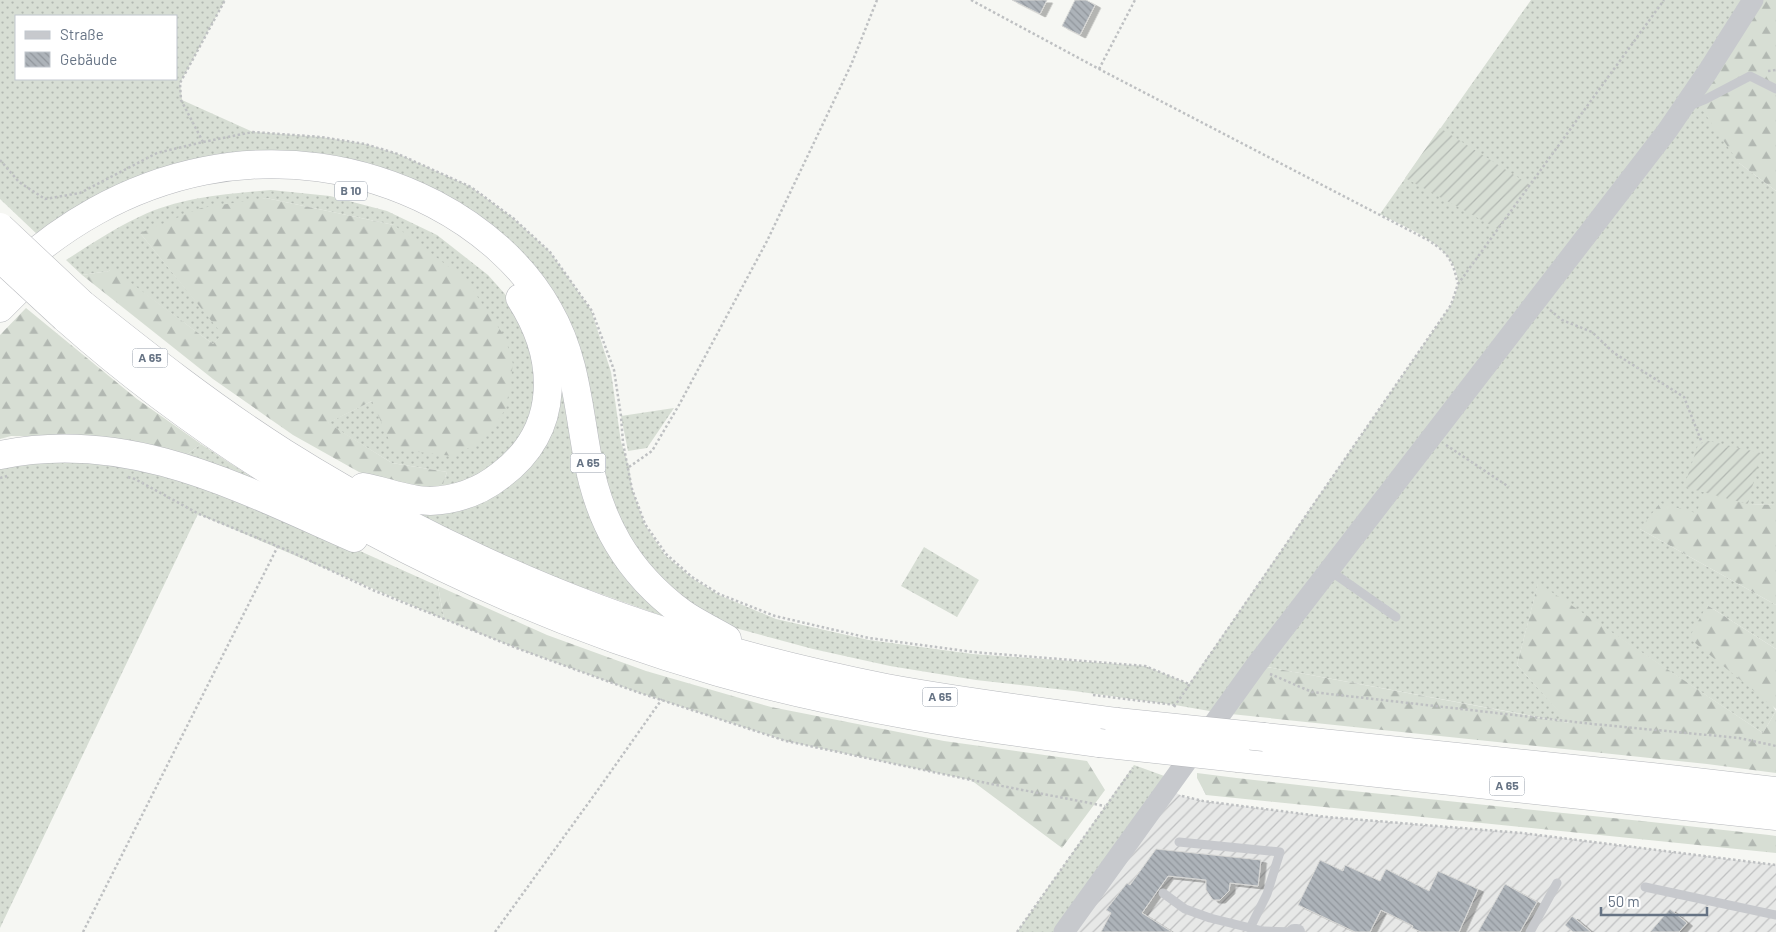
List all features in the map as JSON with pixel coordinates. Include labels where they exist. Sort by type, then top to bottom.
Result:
[{"type":"highway","name":"B 10","points":[[0,284],[25,261],[74,223],[112,202],[174,178],[217,168],[290,164],[339,171],[365,177],[405,191],[442,209],[468,225]]},
{"type":"highway","name":"B 10","points":[[0,308],[34,275],[113,221],[179,194],[214,186],[258,181],[283,181],[339,188],[361,194],[399,207],[437,225],[458,239],[488,264],[517,293],[528,311]]},
{"type":"highway","name":"A 65","points":[[468,225],[505,256],[525,276],[549,310],[572,368],[594,490],[606,522],[617,543],[643,578],[683,614],[765,660]]},
{"type":"highway","name":"A 65","points":[[0,227],[74,311],[154,391],[244,454],[332,508],[430,561],[548,614],[624,642],[720,672],[846,703],[955,723],[1099,744],[1776,816]]},
{"type":"highway","name":"A 65","points":[[0,258],[74,311],[283,452],[331,482],[430,535],[529,580],[613,614],[690,639],[765,660],[884,688],[1017,709],[1117,722],[1776,791]]},
{"type":"highway","name":"A 65","points":[[331,482],[378,489],[417,500],[431,501],[465,495],[480,489],[517,462],[537,431],[546,407],[548,392],[548,374],[542,342],[528,311]]},
{"type":"highway","name":"A 65","points":[[4,465],[23,450],[75,448],[105,450],[158,460],[220,481],[377,548],[430,561]]},
{"type":"street","points":[[1064,932],[1256,665],[1646,159],[1708,72],[1753,0]]},
{"type":"lane","points":[[1682,109],[1750,76],[1776,89]]},
{"type":"lane","points":[[1328,570],[1396,617]]},
{"type":"lane","points":[[1179,842],[1280,852],[1267,894],[1250,928]]},
{"type":"lane","points":[[1530,932],[1557,884]]},
{"type":"lane","points":[[1645,887],[1776,916]]},
{"type":"lane","points":[[1163,893],[1185,909],[1210,918],[1264,931],[1296,932]]},
{"type":"path","points":[[0,160],[19,182],[45,199],[80,192],[157,153],[203,142],[181,100],[180,83],[225,0]]},
{"type":"path","points":[[629,467],[652,451],[679,405],[753,267],[852,64],[877,0]]},
{"type":"path","points":[[971,0],[1099,69],[1428,240],[1444,251],[1454,265],[1458,284]]},
{"type":"path","points":[[1099,69],[1135,0]]},
{"type":"path","points":[[621,416],[623,443],[632,489],[646,524],[666,554],[692,577],[719,594],[775,616],[869,638],[973,652],[1145,666],[1189,684],[1451,305],[1458,284],[1664,0]]},
{"type":"path","points":[[1537,299],[1562,320],[1592,332],[1614,353],[1684,397],[1702,443]]},
{"type":"path","points":[[1434,434],[1455,451],[1509,487]]},
{"type":"path","points":[[0,478],[4,465]]},
{"type":"path","points":[[127,476],[198,514],[278,546],[375,591],[510,645],[637,692],[786,740],[971,780],[1106,806],[1017,932]]},
{"type":"path","points":[[83,932],[278,546]]},
{"type":"path","points":[[1256,665],[1276,677],[1312,692],[1593,724],[1739,738],[1776,746]]},
{"type":"path","points":[[1093,696],[1175,704]]},
{"type":"path","points":[[495,932],[662,699]]},
{"type":"path","points":[[1167,788],[1184,797],[1203,801],[1327,817],[1522,833],[1776,865]]},
{"type":"shaded area","points":[[1167,788],[1184,797],[1203,801],[1327,817],[1522,833],[1776,865],[1776,932],[1064,932]]},
{"type":"green space","points":[[0,0],[225,0],[180,83],[182,100],[253,132],[321,137],[365,144],[398,154],[471,187],[513,218],[550,252],[591,310],[611,372],[621,442],[629,467],[632,489],[645,525],[665,555],[692,578],[719,595],[776,619],[869,640],[973,654],[1145,666],[1189,684],[1451,305],[1457,291],[1458,282],[1455,269],[1449,258],[1429,240],[1380,214],[1531,0],[1753,0],[1739,163],[1776,191],[1776,505],[1748,504],[1696,513],[1640,529],[1776,605],[1776,649],[1707,605],[1776,711],[1763,733],[1538,584],[1517,665],[1570,723],[1257,665],[1221,713],[1074,691],[976,680],[890,666],[813,649],[728,626],[671,590],[622,536],[605,482],[581,362],[456,211],[233,158],[40,237],[0,199]]},
{"type":"green space","points":[[1753,0],[1776,0],[1776,191],[1739,163],[1692,95]]},
{"type":"green space","points":[[1440,128],[1530,185],[1498,229],[1405,178]]},
{"type":"green space","points":[[261,171],[305,173],[334,177],[376,187],[408,199],[438,214],[467,233],[494,254],[518,278],[538,306],[554,335],[566,367],[586,483],[591,502],[607,539],[630,574],[657,603],[673,616],[671,619],[562,580],[484,546],[408,509],[410,505],[438,506],[465,501],[502,483],[524,463],[541,440],[547,428],[554,402],[553,360],[543,324],[515,282],[497,263],[456,230],[410,205],[373,192],[317,180],[256,176],[202,183],[149,198],[124,209],[66,245],[63,241],[109,213],[157,192],[208,178]]},
{"type":"green space","points":[[271,190],[330,196],[387,211],[437,235],[488,275],[511,301],[537,363],[531,421],[517,445],[494,466],[470,480],[442,487],[447,472],[392,463],[327,423],[372,401],[394,225],[266,198],[140,233],[223,334],[213,344],[111,269],[109,271],[82,275],[66,260],[102,237],[155,210],[204,198]]},
{"type":"green space","points":[[266,198],[394,225],[466,280],[505,337],[513,364],[506,409],[481,442],[452,456],[393,449],[372,401],[328,423],[392,463],[447,472],[442,487],[405,488],[359,472],[293,435],[213,379],[82,275],[109,271],[111,268],[213,344],[222,334],[140,233],[201,208]]},
{"type":"green space","points":[[26,308],[137,399],[201,444],[182,458],[70,437],[11,436],[0,439],[0,335]]},
{"type":"green space","points":[[674,408],[647,448],[628,451],[621,416]]},
{"type":"green space","points":[[1700,439],[1761,453],[1748,504],[1684,487]]},
{"type":"green space","points":[[201,444],[286,500],[182,458]]},
{"type":"green space","points":[[122,462],[266,509],[438,586],[444,619],[198,514],[0,928],[0,468],[20,463]]},
{"type":"green space","points":[[1705,493],[1748,504],[1776,505],[1776,605],[1640,529],[1660,503],[1696,513]]},
{"type":"green space","points":[[924,547],[979,580],[957,617],[901,586]]},
{"type":"green space","points":[[1538,583],[1763,733],[1776,711],[1776,773],[1707,764],[1221,713],[1256,665],[1569,723],[1517,665]]},
{"type":"green space","points":[[438,586],[547,635],[646,671],[771,707],[944,741],[1087,761],[1105,790],[1062,848],[971,780],[786,741],[637,692],[519,649],[444,619]]},
{"type":"green space","points":[[1707,605],[1776,649],[1776,709],[1689,638]]},
{"type":"green space","points":[[1134,765],[1167,777],[1057,932],[1017,932]]},
{"type":"green space","points":[[1197,773],[1769,835],[1776,836],[1776,853],[1206,795],[1197,778]]},
{"type":"building","points":[[1012,0],[1047,0],[1040,14]]},
{"type":"building","points":[[1075,0],[1086,0],[1095,5],[1080,35],[1062,26]]},
{"type":"building","points":[[1156,849],[1261,860],[1258,886],[1230,883],[1229,891],[1220,900],[1213,900],[1206,890],[1206,880],[1168,876],[1142,913],[1172,932],[1101,932],[1111,913],[1106,910],[1127,883],[1130,885]]},
{"type":"building","points":[[1320,860],[1343,871],[1345,865],[1380,881],[1386,869],[1429,891],[1438,871],[1478,889],[1459,932],[1421,932],[1381,910],[1370,932],[1355,932],[1298,905]]},
{"type":"building","points":[[1505,884],[1537,902],[1520,932],[1478,932]]},
{"type":"building","points":[[1670,909],[1687,923],[1679,932],[1650,932]]},
{"type":"building","points":[[1572,916],[1591,932],[1573,932],[1565,925]]}]
